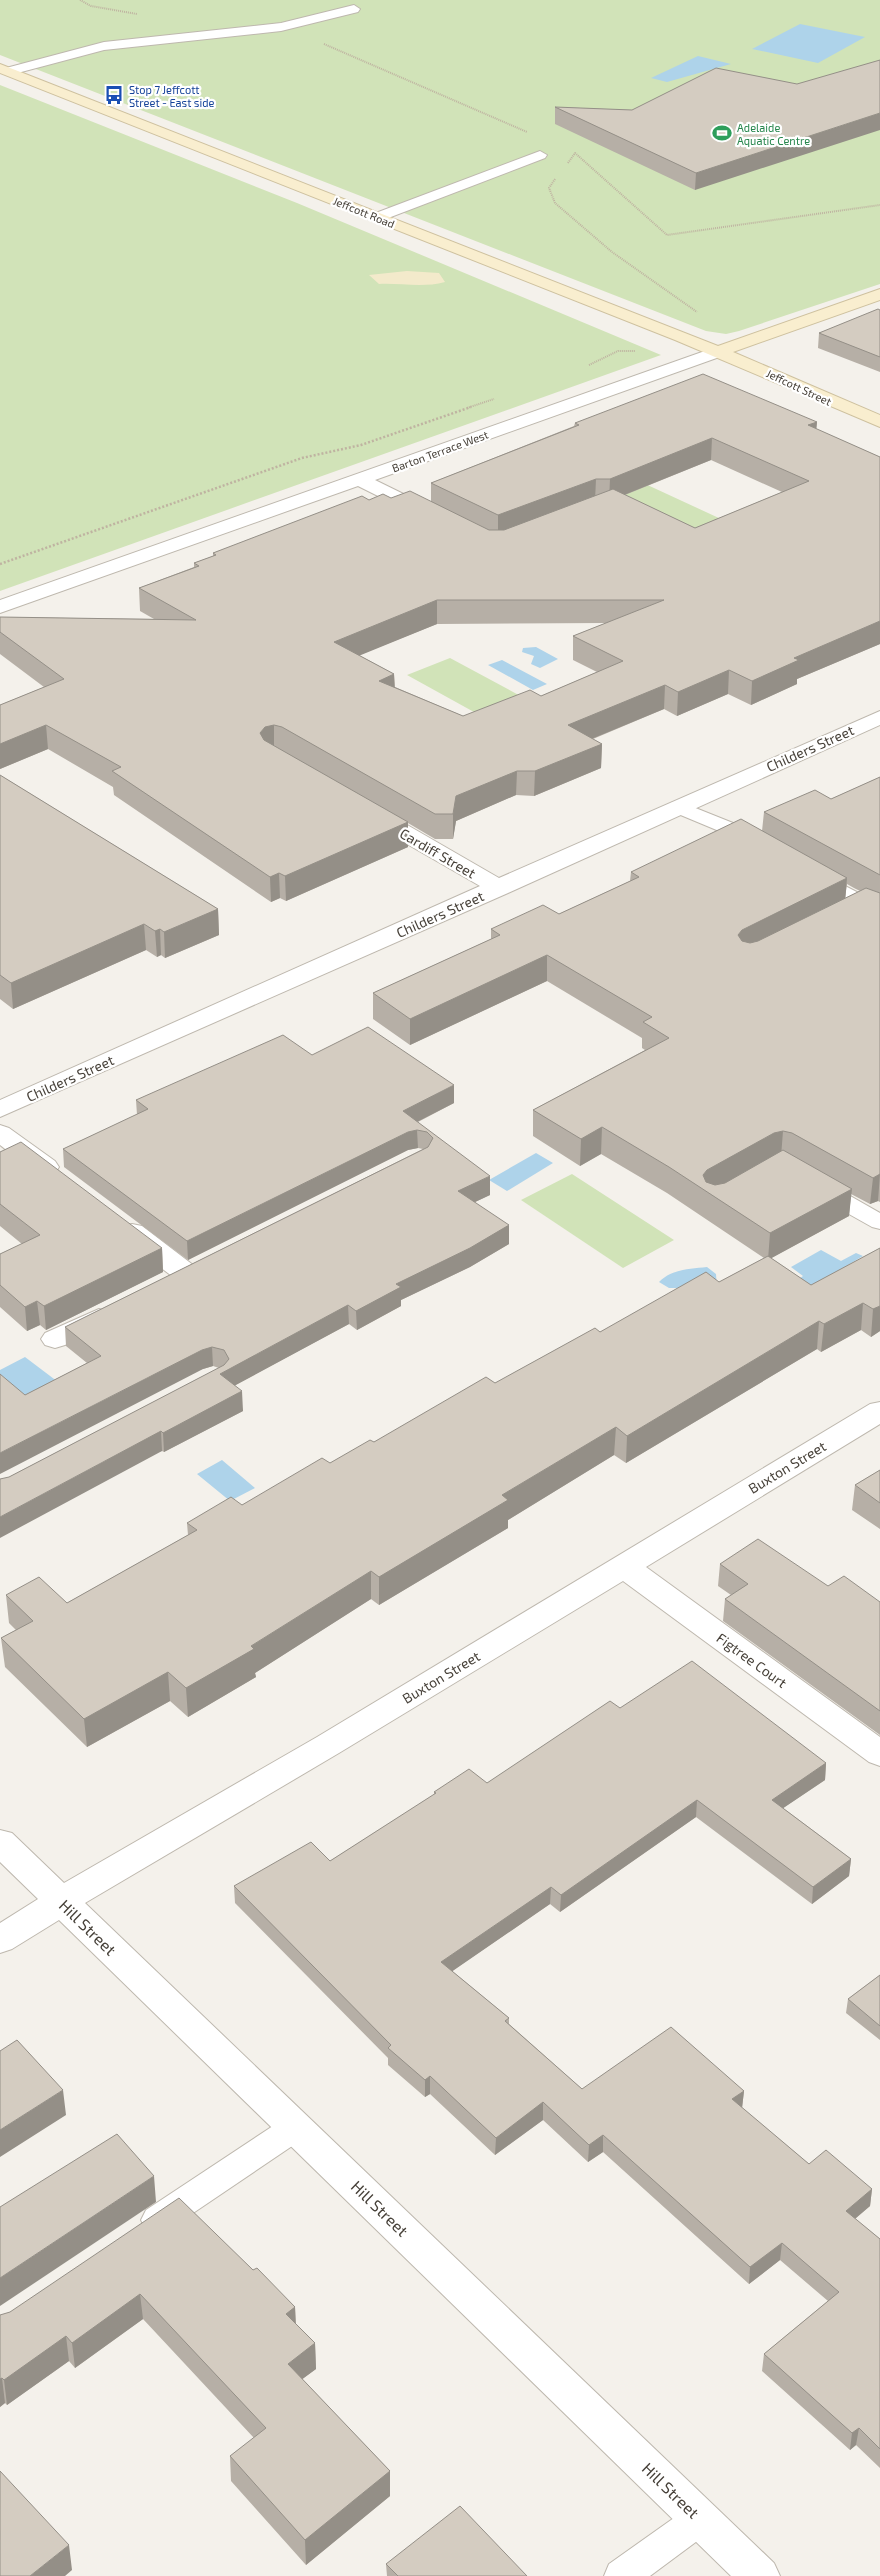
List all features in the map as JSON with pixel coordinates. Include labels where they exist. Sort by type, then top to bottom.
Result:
[{"type":"main road","name":"Jeffcott Road","points":[[3,68],[719,351]]},
{"type":"main road","name":"Barton Terrace West","points":[[719,351],[880,294]]},
{"type":"main road","name":"Jeffcott Street","points":[[719,351],[880,422]]},
{"type":"street","name":"Barton Terrace West","points":[[0,608],[719,351]]},
{"type":"street","points":[[359,479],[445,522]]},
{"type":"street","name":"Childers Street","points":[[0,1109],[500,888],[880,717]]},
{"type":"street","name":"Cardiff Street","points":[[358,806],[500,888]]},
{"type":"street","points":[[0,1133],[62,1179]]},
{"type":"street","points":[[109,1215],[187,1274]]},
{"type":"street","points":[[161,1287],[213,1261]]},
{"type":"street","points":[[56,1339],[117,1309]]},
{"type":"street","name":"Buxton Street","points":[[0,1940],[61,1901],[328,1745],[880,1411]]},
{"type":"street","name":"Figtree Court","points":[[624,1566],[880,1754]]},
{"type":"street","name":"Hill Street","points":[[0,1842],[759,2576]]},
{"type":"lane","points":[[3,68],[104,46],[244,32],[322,18],[354,9]]},
{"type":"lane","points":[[378,217],[540,155]]},
{"type":"lane","points":[[678,807],[726,827],[769,851]]},
{"type":"lane","points":[[803,870],[863,910]]},
{"type":"lane","points":[[806,1180],[880,1222]]},
{"type":"lane","points":[[132,2237],[296,2127]]},
{"type":"lane","points":[[622,2576],[700,2519]]},
{"type":"path","points":[[322,18],[325,25],[320,38],[325,44],[392,73]]},
{"type":"path","points":[[565,167],[575,154],[666,235],[880,205]]},
{"type":"path","points":[[560,174],[549,188],[555,203],[612,252],[704,316]]},
{"type":"path","points":[[589,366],[618,351],[641,350]]},
{"type":"path","points":[[0,564],[302,458],[361,445],[498,398]]},
{"type":"green space","points":[[0,0],[880,0],[880,284],[739,331],[726,334],[706,331],[0,55]]},
{"type":"green space","points":[[0,85],[297,203],[661,355],[0,591]]},
{"type":"green space","points":[[641,482],[734,525],[687,544],[593,500]]},
{"type":"green space","points":[[450,658],[526,699],[483,717],[407,675]]},
{"type":"green space","points":[[572,1174],[674,1240],[623,1268],[521,1200]]},
{"type":"sand","points":[[407,271],[439,273],[445,282],[420,285],[379,284],[369,275]]},
{"type":"water","points":[[800,24],[865,37],[818,63],[752,49]]},
{"type":"water","points":[[698,56],[731,64],[667,82],[651,78]]},
{"type":"water","points":[[536,647],[558,659],[540,668],[531,664],[534,656],[522,652],[523,648]]},
{"type":"water","points":[[502,660],[547,684],[533,690],[488,665]]},
{"type":"water","points":[[536,1153],[553,1163],[507,1191],[489,1180]]},
{"type":"water","points":[[821,1250],[841,1261],[856,1253],[863,1256],[805,1291],[792,1284],[803,1276],[791,1267]]},
{"type":"water","points":[[707,1267],[716,1274],[717,1288],[669,1288],[659,1282],[675,1272]]},
{"type":"water","points":[[25,1357],[62,1385],[30,1401],[0,1377],[0,1370]]},
{"type":"water","points":[[222,1460],[255,1488],[230,1501],[197,1474]]},
{"type":"building","name":"Adelaide Aquatic Centre","points":[[880,60],[880,113],[696,173],[555,107],[632,110],[716,68],[797,84]]},
{"type":"building","points":[[878,309],[880,310],[880,357],[819,333]]},
{"type":"building","points":[[703,374],[817,422],[808,425],[880,457],[880,621],[794,658],[799,660],[752,681],[729,670],[678,692],[665,685],[568,725],[602,744],[535,771],[517,771],[456,796],[453,814],[435,814],[282,727],[274,725],[265,727],[260,733],[264,740],[408,822],[285,876],[279,873],[270,877],[112,771],[121,767],[46,725],[0,744],[0,705],[64,679],[0,632],[0,617],[196,620],[139,588],[199,566],[194,563],[216,555],[213,553],[362,496],[369,500],[383,494],[391,498],[410,491],[489,530],[504,530],[613,489],[695,528],[809,481],[712,438],[610,479],[596,479],[498,515],[431,483],[579,425],[575,423]],"holes":[[[437,600],[664,600],[573,636],[623,661],[541,696],[530,690],[463,716],[379,681],[394,674],[334,642]]]},
{"type":"building","points":[[0,775],[218,909],[164,932],[160,929],[155,931],[144,924],[11,983],[0,975]]},
{"type":"building","points":[[880,777],[880,875],[764,812],[815,790],[831,799]]},
{"type":"building","points":[[741,819],[847,878],[742,930],[738,935],[742,941],[750,943],[758,941],[866,888],[880,893],[880,1174],[873,1178],[792,1133],[783,1131],[774,1133],[707,1170],[703,1175],[706,1182],[715,1185],[725,1183],[783,1150],[852,1189],[770,1233],[669,1167],[602,1127],[581,1139],[533,1110],[669,1038],[643,1022],[652,1017],[547,955],[410,1019],[373,993],[500,935],[491,929],[543,905],[559,914],[639,877],[631,872]]},
{"type":"building","points":[[368,1027],[454,1085],[403,1111],[490,1176],[458,1191],[509,1225],[470,1248],[396,1284],[401,1287],[356,1311],[348,1305],[220,1374],[242,1391],[163,1433],[161,1431],[0,1517],[0,1479],[9,1477],[224,1365],[229,1359],[224,1350],[212,1347],[202,1350],[0,1453],[0,1374],[25,1395],[101,1356],[65,1327],[428,1147],[433,1138],[427,1132],[417,1130],[408,1132],[187,1241],[63,1149],[148,1109],[136,1100],[283,1035],[312,1055]]},
{"type":"building","points":[[21,1142],[162,1248],[44,1306],[37,1301],[25,1307],[0,1285],[0,1254],[40,1235],[0,1204],[0,1152]]},
{"type":"building","points":[[880,1248],[880,1306],[873,1309],[863,1303],[824,1324],[819,1321],[627,1436],[616,1427],[502,1495],[508,1500],[379,1577],[371,1571],[251,1646],[254,1649],[186,1688],[168,1672],[84,1719],[1,1638],[33,1621],[6,1595],[39,1577],[67,1603],[197,1530],[187,1523],[231,1497],[242,1505],[322,1458],[330,1463],[370,1440],[374,1442],[486,1377],[495,1383],[595,1328],[600,1332],[706,1272],[719,1282],[768,1256],[811,1285]]},
{"type":"building","points":[[880,1470],[880,1503],[855,1485]]},
{"type":"building","points":[[758,1539],[828,1586],[844,1576],[880,1602],[880,1711],[725,1599],[748,1584],[720,1564]]},
{"type":"building","points":[[692,1661],[826,1763],[772,1800],[851,1859],[813,1887],[697,1800],[561,1895],[551,1887],[441,1962],[509,2018],[505,2021],[582,2089],[671,2027],[744,2091],[732,2099],[809,2164],[826,2150],[872,2189],[846,2211],[880,2239],[880,2449],[859,2428],[852,2433],[764,2354],[839,2292],[782,2243],[750,2267],[603,2135],[589,2145],[543,2102],[496,2138],[430,2076],[425,2080],[388,2048],[391,2045],[234,1886],[311,1842],[330,1861],[436,1793],[434,1792],[469,1769],[487,1783],[610,1701],[620,1708]]},
{"type":"building","points":[[880,1975],[880,2026],[848,1999]]},
{"type":"building","points":[[17,2040],[63,2090],[0,2130],[0,2051]]},
{"type":"building","points":[[117,2134],[154,2176],[0,2278],[0,2207]]},
{"type":"building","points":[[179,2198],[253,2270],[257,2268],[295,2307],[286,2314],[315,2343],[288,2364],[390,2471],[305,2540],[230,2456],[266,2428],[140,2294],[72,2343],[66,2336],[4,2380],[0,2379],[0,2315],[10,2312]]},
{"type":"building","points":[[0,2471],[69,2545],[30,2576],[0,2576]]},
{"type":"building","points":[[460,2506],[527,2576],[398,2576],[386,2564]]},
{"type":"place","name":"Stop 7 Jeffcott Street - East side","points":[[114,95]]},
{"type":"place","name":"Adelaide Aquatic Centre","points":[[722,133]]}]
